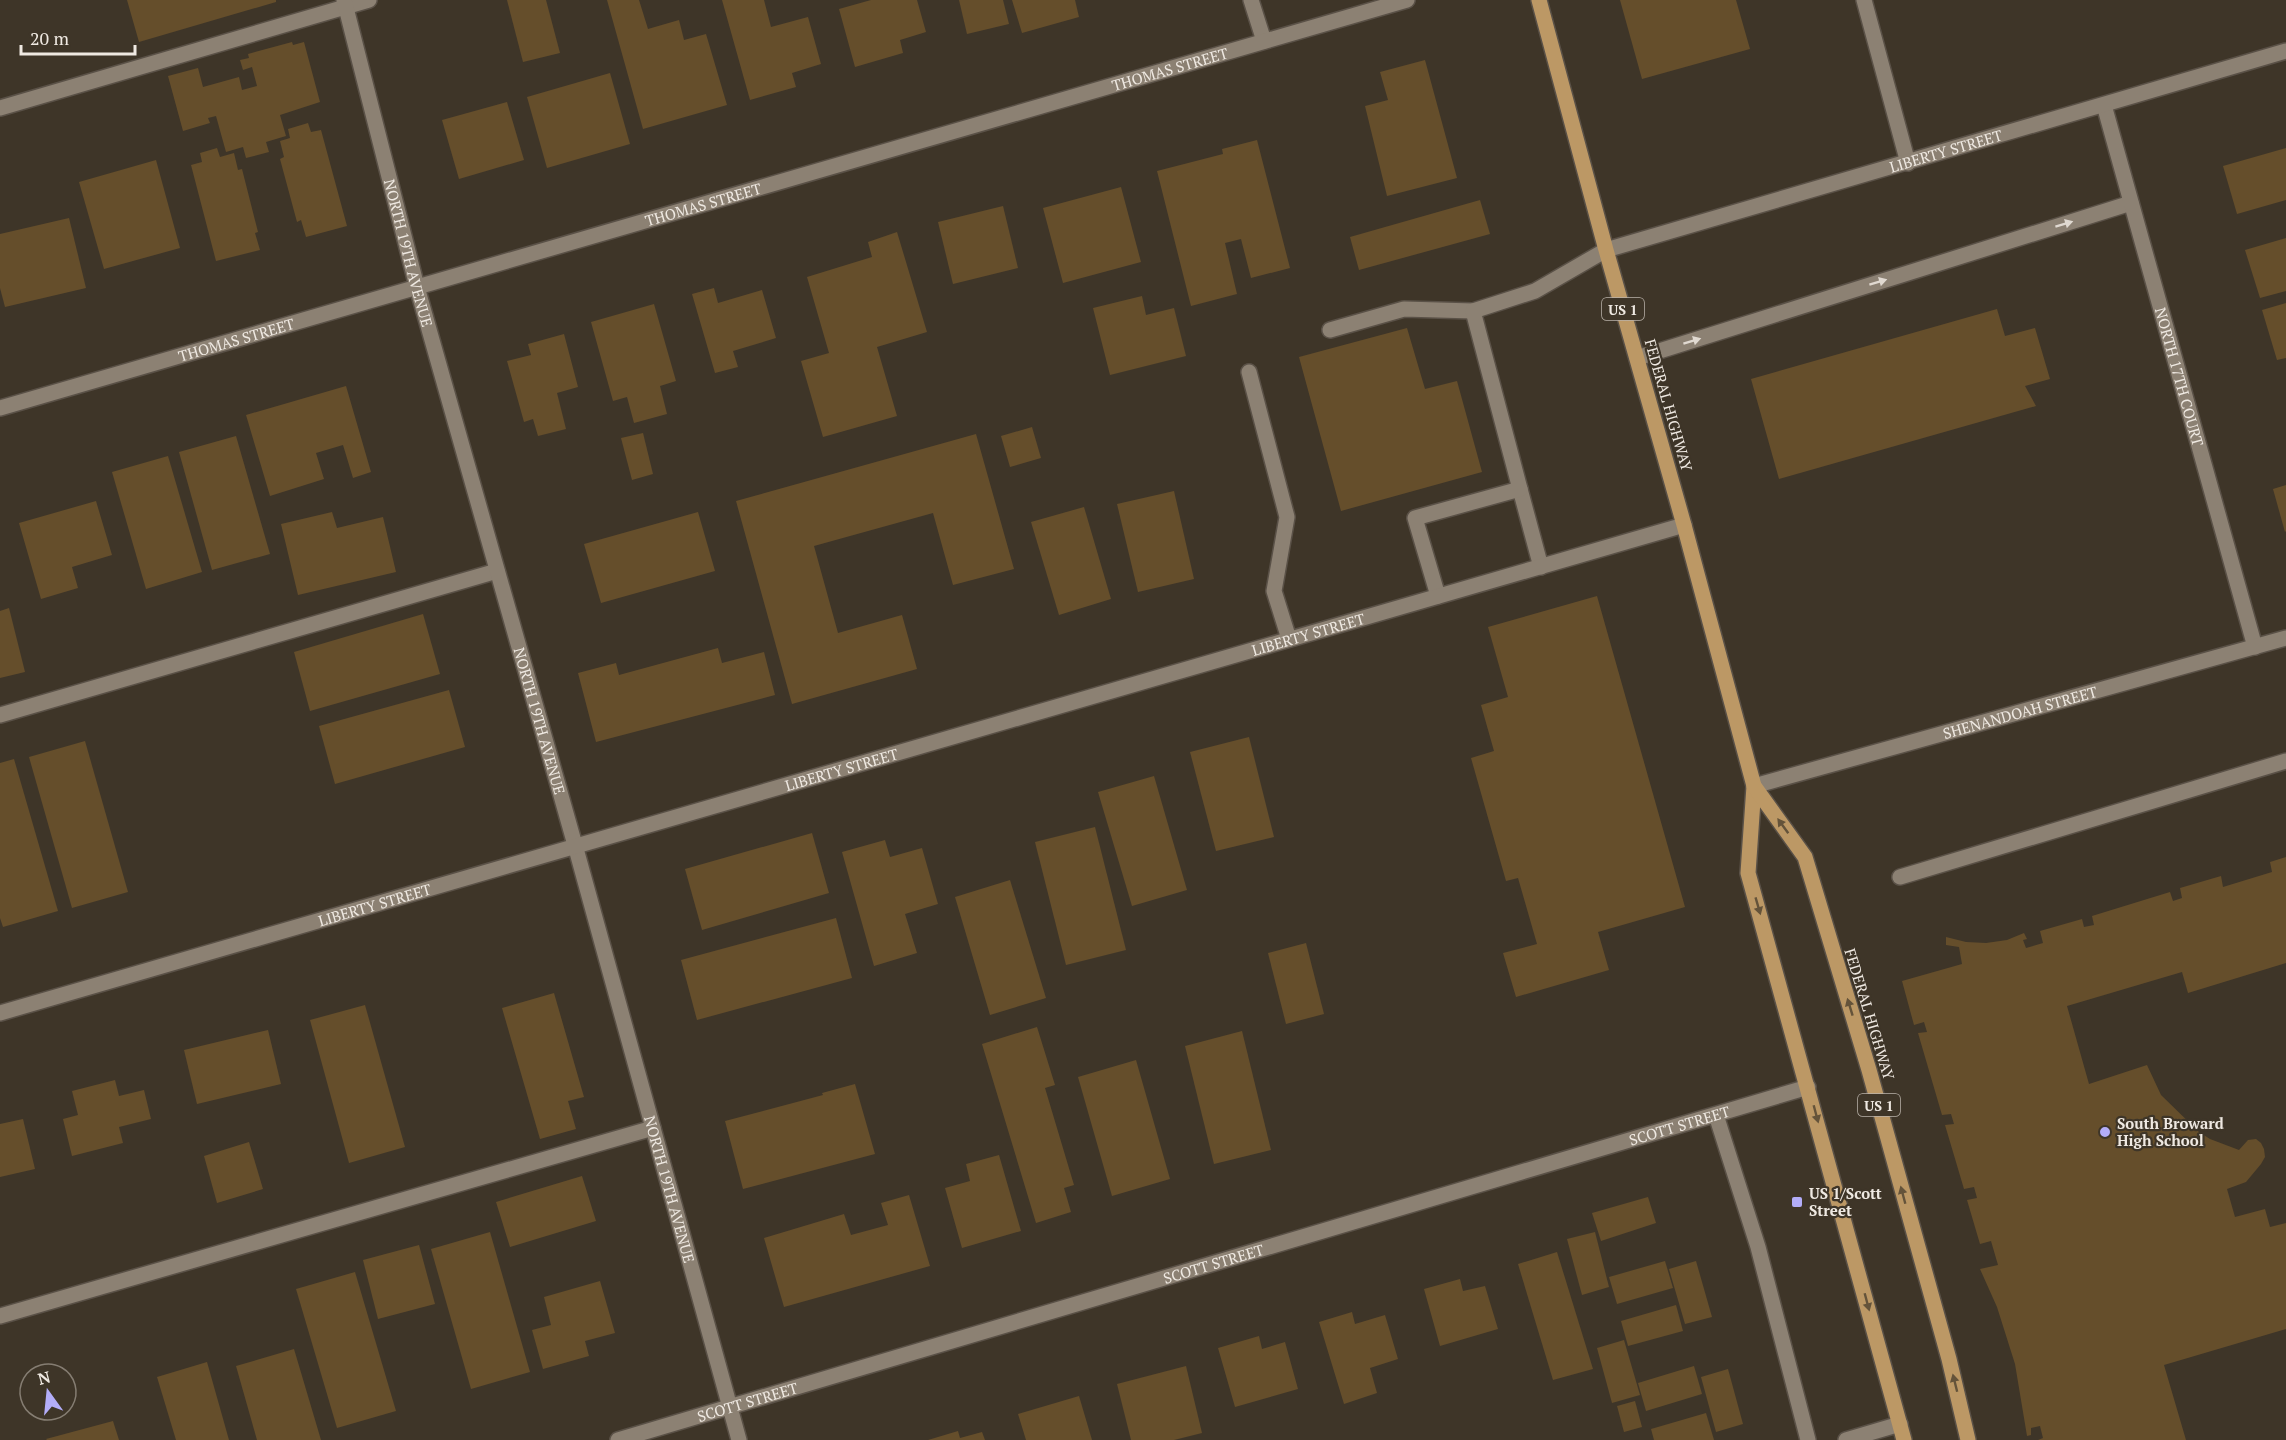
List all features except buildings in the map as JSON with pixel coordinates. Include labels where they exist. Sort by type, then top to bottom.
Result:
[{"type":"main road","name":"FEDERAL HIGHWAY","points":[[1539,0],[1754,786],[1748,873],[1905,1440]]},
{"type":"main road","name":"FEDERAL HIGHWAY","points":[[1754,786],[1805,857],[1869,1070],[1949,1359],[1968,1440]]},
{"type":"street","points":[[0,108],[345,3],[369,0]]},
{"type":"street","points":[[1251,0],[1264,41]]},
{"type":"street","name":"THOMAS STREET","points":[[0,408],[1407,0]]},
{"type":"street","points":[[1864,0],[1908,163]]},
{"type":"street","name":"NORTH 19TH AVENUE","points":[[345,3],[417,287],[575,845],[739,1440]]},
{"type":"street","name":"LIBERTY STREET","points":[[1330,330],[1404,309],[1473,311],[1535,291],[1606,250],[2286,51]]},
{"type":"street","name":"NORTH 17TH COURT","points":[[2104,105],[2255,647]]},
{"type":"street","points":[[1637,358],[2131,203]]},
{"type":"street","points":[[1473,311],[1541,567]]},
{"type":"street","points":[[1249,372],[1287,517],[1274,591],[1289,639]]},
{"type":"street","points":[[1438,596],[1415,518],[1520,489]]},
{"type":"street","name":"LIBERTY STREET","points":[[0,1013],[1684,525]]},
{"type":"street","points":[[0,716],[497,571]]},
{"type":"street","name":"SHENANDOAH STREET","points":[[1754,786],[2286,638]]},
{"type":"street","points":[[1900,877],[2286,761]]},
{"type":"street","name":"SCOTT STREET","points":[[618,1440],[1808,1087]]},
{"type":"street","points":[[1716,1114],[1758,1247],[1808,1440]]},
{"type":"street","points":[[0,1316],[653,1128]]},
{"type":"street","points":[[1846,1440],[1900,1424]]},
{"type":"place","name":"South Broward High School","points":[[2105,1132]]},
{"type":"place","name":"US 1/Scott Street","points":[[1797,1202]]}]
